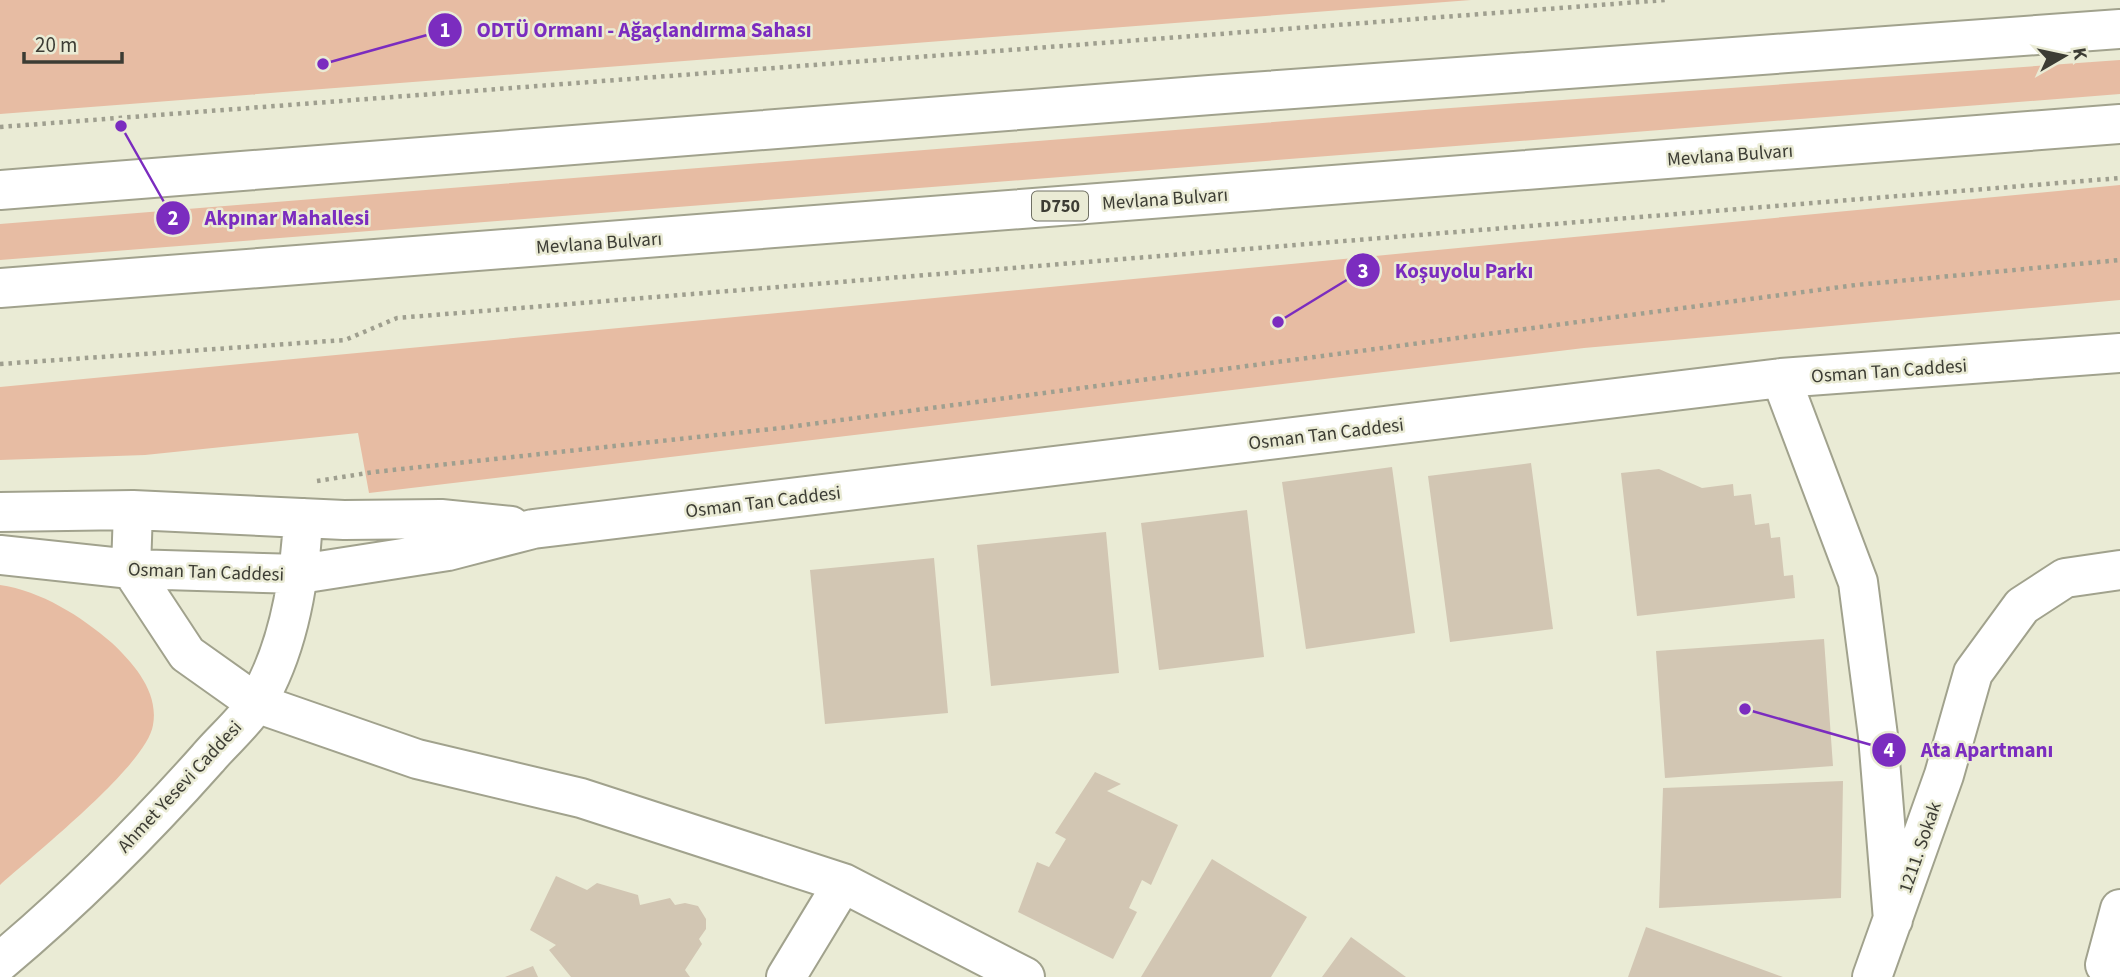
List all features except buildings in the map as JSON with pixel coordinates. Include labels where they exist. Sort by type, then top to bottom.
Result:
[{"type":"main road","points":[[0,190],[1210,95],[2120,29]]},
{"type":"main road","name":"Mevlana Bulvarı","points":[[0,288],[2120,124]]},
{"type":"main road","name":"Osman Tan Caddesi","points":[[0,555],[131,569],[300,574],[448,551],[534,528],[1781,377],[2120,353]]},
{"type":"main road","points":[[1781,377],[1858,582],[1878,736],[1893,920]]},
{"type":"main road","name":"Osman Tan Caddesi","points":[[0,512],[133,510],[305,500],[441,519],[534,528]]},
{"type":"main road","name":"Ahmet Yesevi Caddesi","points":[[0,962],[52,918],[190,778],[256,703],[285,630],[300,574],[305,500]]},
{"type":"main road","points":[[133,510],[131,569],[187,654],[256,703],[417,759],[581,798],[843,883],[1025,977]]},
{"type":"main road","name":"1211. Sokak","points":[[1872,977],[1944,775],[1973,674],[2022,606],[2065,578],[2120,570]]},
{"type":"main road","points":[[786,977],[843,883]]},
{"type":"main road","points":[[2120,909],[2105,965],[2120,972]]},
{"type":"path","points":[[0,127],[1665,0]]},
{"type":"path","points":[[0,364],[345,340],[397,317],[2120,178]]},
{"type":"path","points":[[305,500],[373,472],[781,428],[1856,285],[2120,260]]},
{"type":"shaded area","points":[[0,0],[1471,0],[0,114]]},
{"type":"shaded area","points":[[2120,60],[2120,94],[0,260],[0,224],[1437,109]]},
{"type":"shaded area","points":[[2120,185],[2120,300],[1584,348],[369,493],[358,433],[145,455],[0,460],[0,387]]},
{"type":"shaded area","points":[[0,585],[30,593],[60,606],[112,643],[129,660],[143,680],[154,713],[153,725],[146,742],[131,763],[87,809],[0,885]]},
{"type":"place","name":"ODTÜ Ormanı - Ağaçlandırma Sahası","points":[[323,64]]},
{"type":"place","name":"Akpınar Mahallesi","points":[[121,126]]},
{"type":"place","name":"Koşuyolu Parkı","points":[[1278,322]]},
{"type":"place","name":"Ata Apartmanı","points":[[1745,709]]}]
